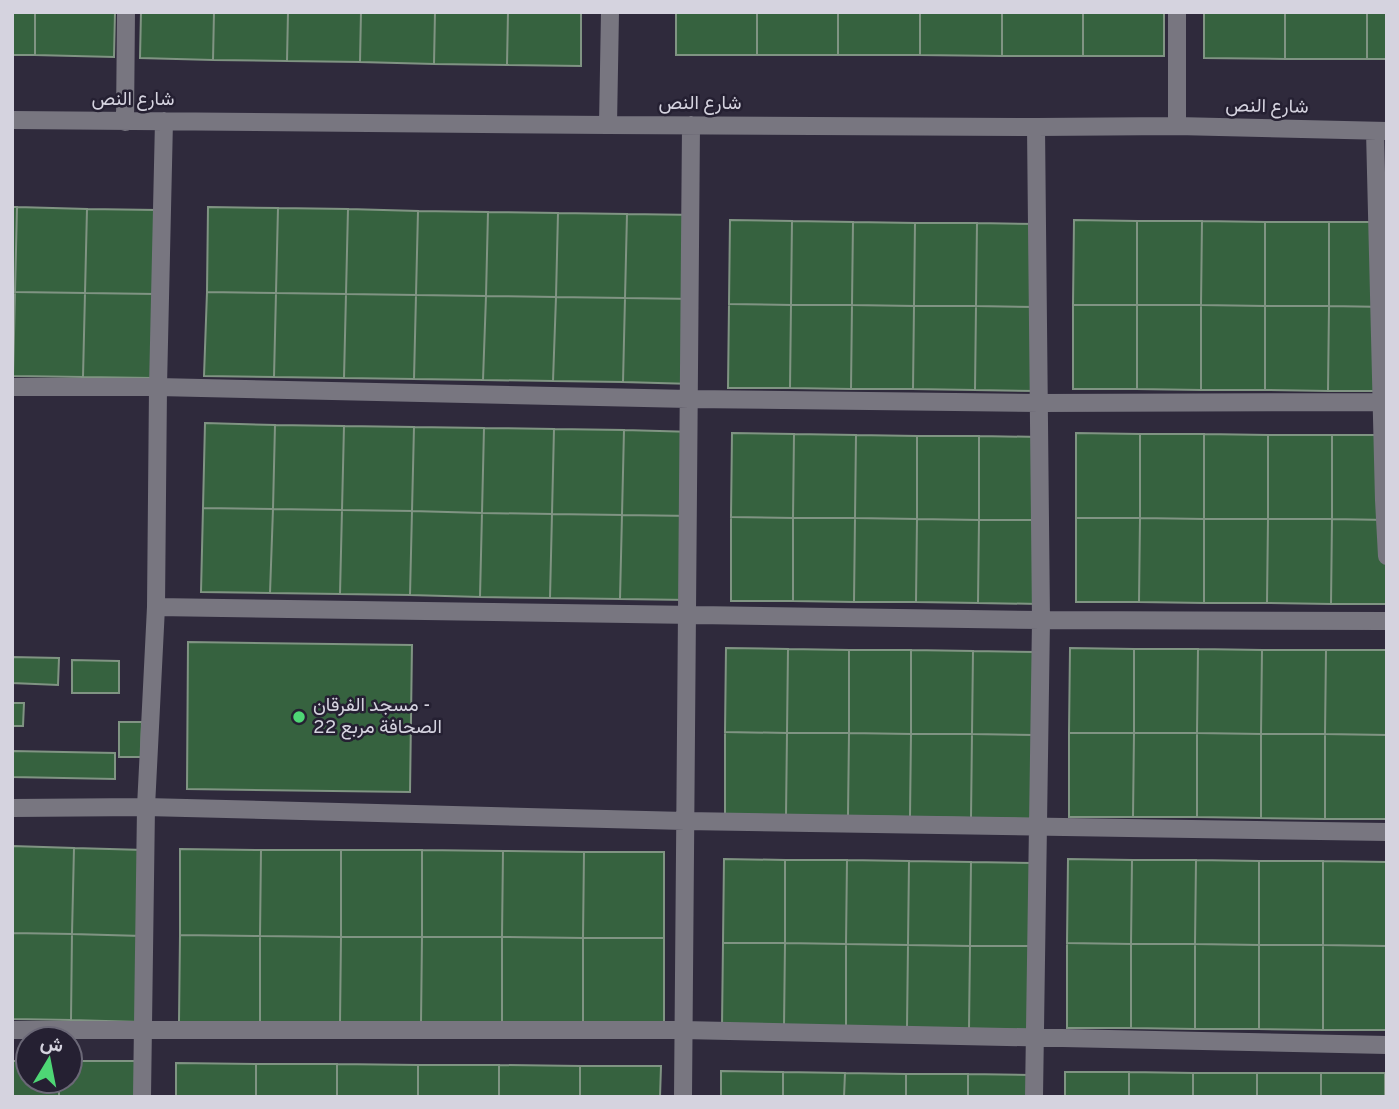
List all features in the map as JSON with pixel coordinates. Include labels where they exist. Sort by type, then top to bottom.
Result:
[{"type":"street","points":[[125,122],[127,12]]},
{"type":"street","points":[[608,125],[610,12]]},
{"type":"street","points":[[1177,12],[1177,126]]},
{"type":"street","name":"شارع النص","points":[[12,120],[1177,126],[1381,131]]},
{"type":"street","points":[[142,1097],[146,807],[156,607],[164,121]]},
{"type":"street","points":[[683,1097],[691,125]]},
{"type":"street","points":[[1034,1097],[1041,620],[1036,127]]},
{"type":"street","points":[[1381,131],[1384,500],[1387,556]]},
{"type":"street","points":[[12,387],[158,387],[689,399],[1038,403],[1385,402]]},
{"type":"street","points":[[156,607],[1041,620],[1387,621]]},
{"type":"street","points":[[12,808],[146,807],[685,821],[1387,832]]},
{"type":"street","points":[[12,1030],[683,1030],[1387,1045]]},
{"type":"building","points":[[12,12],[35,12],[35,55],[12,55]]},
{"type":"building","points":[[35,12],[115,12],[114,57],[35,55]]},
{"type":"building","points":[[141,12],[214,12],[213,60],[140,58]]},
{"type":"building","points":[[214,12],[288,12],[287,61],[213,60]]},
{"type":"building","points":[[288,12],[361,12],[360,62],[287,61]]},
{"type":"building","points":[[361,12],[435,12],[434,64],[360,62]]},
{"type":"building","points":[[435,12],[508,12],[507,65],[434,64]]},
{"type":"building","points":[[508,12],[581,12],[581,66],[507,65]]},
{"type":"building","points":[[676,12],[757,12],[757,55],[676,55]]},
{"type":"building","points":[[757,12],[838,12],[838,55],[757,55]]},
{"type":"building","points":[[838,12],[920,12],[920,55],[838,55]]},
{"type":"building","points":[[920,12],[1002,12],[1002,56],[920,55]]},
{"type":"building","points":[[1002,12],[1083,12],[1083,56],[1002,56]]},
{"type":"building","points":[[1083,12],[1164,12],[1164,56],[1083,56]]},
{"type":"building","points":[[1204,12],[1285,12],[1285,59],[1204,58]]},
{"type":"building","points":[[1285,12],[1367,12],[1367,59],[1285,59]]},
{"type":"building","points":[[1367,12],[1387,12],[1387,59],[1367,59]]},
{"type":"building","points":[[12,207],[17,207],[15,292],[12,292]]},
{"type":"building","points":[[17,207],[87,209],[85,293],[15,292]]},
{"type":"building","points":[[208,207],[278,208],[276,293],[207,292]]},
{"type":"building","points":[[278,208],[348,209],[346,294],[276,293]]},
{"type":"building","points":[[87,209],[157,210],[155,294],[85,293]]},
{"type":"building","points":[[348,209],[418,211],[416,295],[346,294]]},
{"type":"building","points":[[418,211],[488,212],[486,296],[416,295]]},
{"type":"building","points":[[488,212],[558,213],[556,297],[486,296]]},
{"type":"building","points":[[558,213],[627,214],[625,298],[556,297]]},
{"type":"building","points":[[627,214],[697,215],[695,299],[625,298]]},
{"type":"building","points":[[730,220],[792,221],[791,305],[729,304]]},
{"type":"building","points":[[1074,220],[1137,221],[1137,305],[1073,305]]},
{"type":"building","points":[[792,221],[853,222],[852,305],[791,305]]},
{"type":"building","points":[[1137,221],[1202,221],[1201,305],[1137,305]]},
{"type":"building","points":[[1202,221],[1265,222],[1265,306],[1201,305]]},
{"type":"building","points":[[853,222],[915,223],[914,306],[852,305]]},
{"type":"building","points":[[1265,222],[1329,222],[1329,306],[1265,306]]},
{"type":"building","points":[[1329,222],[1387,222],[1387,307],[1329,306]]},
{"type":"building","points":[[915,223],[977,223],[976,306],[914,306]]},
{"type":"building","points":[[977,223],[1038,224],[1037,307],[976,306]]},
{"type":"building","points":[[12,292],[15,292],[13,376],[12,376]]},
{"type":"building","points":[[15,292],[85,293],[83,377],[13,376]]},
{"type":"building","points":[[207,292],[276,293],[274,377],[204,376]]},
{"type":"building","points":[[85,293],[155,294],[153,378],[83,377]]},
{"type":"building","points":[[276,293],[346,294],[344,378],[274,377]]},
{"type":"building","points":[[346,294],[416,295],[414,379],[344,378]]},
{"type":"building","points":[[416,295],[486,296],[483,380],[414,379]]},
{"type":"building","points":[[486,296],[556,297],[553,381],[483,380]]},
{"type":"building","points":[[556,297],[625,298],[623,382],[553,381]]},
{"type":"building","points":[[625,298],[695,299],[693,384],[623,382]]},
{"type":"building","points":[[729,304],[791,305],[790,388],[728,388]]},
{"type":"building","points":[[791,305],[852,305],[851,389],[790,388]]},
{"type":"building","points":[[852,305],[914,306],[913,389],[851,389]]},
{"type":"building","points":[[1073,305],[1137,305],[1137,389],[1073,389]]},
{"type":"building","points":[[1137,305],[1201,305],[1201,390],[1137,389]]},
{"type":"building","points":[[1201,305],[1265,306],[1265,390],[1201,390]]},
{"type":"building","points":[[914,306],[976,306],[975,390],[913,389]]},
{"type":"building","points":[[976,306],[1037,307],[1037,391],[975,390]]},
{"type":"building","points":[[1265,306],[1329,306],[1328,391],[1265,390]]},
{"type":"building","points":[[1329,306],[1387,307],[1387,391],[1328,391]]},
{"type":"building","points":[[205,423],[275,425],[273,509],[203,508]]},
{"type":"building","points":[[275,425],[344,426],[342,510],[273,509]]},
{"type":"building","points":[[344,426],[414,427],[412,511],[342,510]]},
{"type":"building","points":[[414,427],[484,428],[482,513],[412,511]]},
{"type":"building","points":[[484,428],[554,429],[552,514],[482,513]]},
{"type":"building","points":[[554,429],[624,430],[622,515],[552,514]]},
{"type":"building","points":[[624,430],[694,432],[692,516],[622,515]]},
{"type":"building","points":[[732,433],[794,434],[793,518],[731,517]]},
{"type":"building","points":[[1076,433],[1140,434],[1140,518],[1076,518]]},
{"type":"building","points":[[794,434],[856,435],[855,518],[793,518]]},
{"type":"building","points":[[1140,434],[1204,434],[1204,519],[1140,518]]},
{"type":"building","points":[[1204,434],[1268,435],[1268,519],[1204,519]]},
{"type":"building","points":[[856,435],[917,436],[917,519],[855,518]]},
{"type":"building","points":[[1268,435],[1332,435],[1332,519],[1268,519]]},
{"type":"building","points":[[1332,435],[1387,435],[1387,520],[1332,519]]},
{"type":"building","points":[[917,436],[979,436],[979,520],[917,519]]},
{"type":"building","points":[[979,436],[1041,437],[1040,520],[979,520]]},
{"type":"building","points":[[203,508],[273,509],[270,593],[201,592]]},
{"type":"building","points":[[273,509],[342,510],[340,594],[270,593]]},
{"type":"building","points":[[342,510],[412,511],[410,595],[340,594]]},
{"type":"building","points":[[412,511],[482,513],[480,597],[410,595]]},
{"type":"building","points":[[482,513],[552,514],[550,598],[480,597]]},
{"type":"building","points":[[552,514],[622,515],[620,599],[550,598]]},
{"type":"building","points":[[622,515],[692,516],[689,600],[620,599]]},
{"type":"building","points":[[731,517],[793,518],[793,601],[731,601]]},
{"type":"building","points":[[793,518],[855,518],[854,602],[793,601]]},
{"type":"building","points":[[855,518],[917,519],[916,602],[854,602]]},
{"type":"building","points":[[1076,518],[1140,518],[1139,602],[1076,602]]},
{"type":"building","points":[[1140,518],[1204,519],[1204,603],[1139,602]]},
{"type":"building","points":[[917,519],[979,520],[978,603],[916,602]]},
{"type":"building","points":[[1204,519],[1268,519],[1267,603],[1204,603]]},
{"type":"building","points":[[1268,519],[1332,519],[1331,604],[1267,603]]},
{"type":"building","points":[[1332,519],[1387,520],[1387,604],[1331,604]]},
{"type":"building","points":[[979,520],[1040,520],[1039,604],[978,603]]},
{"type":"building","name":"مسجد الفرقان - الصحافة مربع 22","points":[[188,642],[412,645],[410,792],[187,789]]},
{"type":"building","points":[[726,648],[788,649],[787,733],[725,732]]},
{"type":"building","points":[[1070,648],[1134,649],[1134,733],[1069,733]]},
{"type":"building","points":[[788,649],[849,650],[849,733],[787,733]]},
{"type":"building","points":[[1134,649],[1198,649],[1197,733],[1134,733]]},
{"type":"building","points":[[1198,649],[1262,650],[1261,734],[1197,733]]},
{"type":"building","points":[[849,650],[911,650],[911,734],[849,733]]},
{"type":"building","points":[[911,650],[973,651],[972,734],[911,734]]},
{"type":"building","points":[[1262,650],[1326,650],[1325,734],[1261,734]]},
{"type":"building","points":[[1326,650],[1387,650],[1387,735],[1325,734]]},
{"type":"building","points":[[973,651],[1035,652],[1034,735],[972,734]]},
{"type":"building","points":[[12,657],[59,658],[58,685],[12,683]]},
{"type":"building","points":[[72,660],[119,661],[119,693],[72,693]]},
{"type":"building","points":[[12,703],[24,703],[23,726],[12,726]]},
{"type":"building","points":[[119,722],[142,722],[141,757],[119,757]]},
{"type":"building","points":[[725,732],[787,733],[786,816],[725,815]]},
{"type":"building","points":[[787,733],[849,733],[848,816],[786,816]]},
{"type":"building","points":[[849,733],[911,734],[910,817],[848,816]]},
{"type":"building","points":[[1069,733],[1134,733],[1133,817],[1069,817]]},
{"type":"building","points":[[1134,733],[1197,733],[1197,817],[1133,817]]},
{"type":"building","points":[[1197,733],[1261,734],[1261,818],[1197,817]]},
{"type":"building","points":[[911,734],[972,734],[971,818],[910,817]]},
{"type":"building","points":[[972,734],[1034,735],[1033,819],[971,818]]},
{"type":"building","points":[[1261,734],[1325,734],[1325,819],[1261,818]]},
{"type":"building","points":[[1325,734],[1387,735],[1387,819],[1325,819]]},
{"type":"building","points":[[12,751],[115,753],[115,779],[12,777]]},
{"type":"building","points":[[12,846],[74,848],[72,934],[12,933]]},
{"type":"building","points":[[74,848],[144,850],[142,936],[72,934]]},
{"type":"building","points":[[180,849],[261,850],[260,936],[180,935]]},
{"type":"building","points":[[261,850],[341,850],[341,937],[260,936]]},
{"type":"building","points":[[341,850],[422,850],[422,937],[341,937]]},
{"type":"building","points":[[422,850],[503,851],[502,937],[422,937]]},
{"type":"building","points":[[503,851],[584,852],[583,938],[502,937]]},
{"type":"building","points":[[584,852],[664,852],[664,938],[583,938]]},
{"type":"building","points":[[724,859],[785,860],[785,943],[723,943]]},
{"type":"building","points":[[1068,859],[1132,860],[1131,944],[1067,943]]},
{"type":"building","points":[[785,860],[847,860],[846,944],[785,943]]},
{"type":"building","points":[[847,860],[909,861],[908,945],[846,944]]},
{"type":"building","points":[[1132,860],[1196,860],[1195,944],[1131,944]]},
{"type":"building","points":[[1196,860],[1259,861],[1259,945],[1195,944]]},
{"type":"building","points":[[909,861],[971,862],[970,946],[908,945]]},
{"type":"building","points":[[1259,861],[1323,861],[1323,945],[1259,945]]},
{"type":"building","points":[[1323,861],[1387,862],[1387,946],[1323,945]]},
{"type":"building","points":[[971,862],[1032,863],[1031,946],[970,946]]},
{"type":"building","points":[[12,933],[72,934],[71,1020],[12,1019]]},
{"type":"building","points":[[72,934],[142,936],[140,1022],[71,1020]]},
{"type":"building","points":[[180,935],[260,936],[260,1022],[179,1022]]},
{"type":"building","points":[[260,936],[341,937],[340,1023],[260,1022]]},
{"type":"building","points":[[341,937],[422,937],[421,1023],[340,1023]]},
{"type":"building","points":[[422,937],[502,937],[502,1024],[421,1023]]},
{"type":"building","points":[[502,937],[583,938],[583,1024],[502,1024]]},
{"type":"building","points":[[583,938],[664,938],[664,1025],[583,1024]]},
{"type":"building","points":[[723,943],[785,943],[784,1027],[722,1026]]},
{"type":"building","points":[[785,943],[846,944],[846,1028],[784,1027]]},
{"type":"building","points":[[1067,943],[1131,944],[1131,1028],[1067,1028]]},
{"type":"building","points":[[846,944],[908,945],[907,1028],[846,1028]]},
{"type":"building","points":[[1131,944],[1195,944],[1195,1029],[1131,1028]]},
{"type":"building","points":[[1195,944],[1259,945],[1259,1029],[1195,1029]]},
{"type":"building","points":[[908,945],[970,946],[969,1029],[907,1028]]},
{"type":"building","points":[[1259,945],[1323,945],[1323,1030],[1259,1029]]},
{"type":"building","points":[[1323,945],[1387,946],[1386,1030],[1323,1030]]},
{"type":"building","points":[[970,946],[1031,946],[1031,1030],[969,1029]]},
{"type":"building","points":[[12,1061],[14,1095],[59,1095],[59,1097],[12,1097]]},
{"type":"building","points":[[84,1061],[140,1061],[140,1097],[59,1097],[84,1095]]},
{"type":"building","points":[[176,1063],[256,1064],[256,1097],[176,1097]]},
{"type":"building","points":[[256,1064],[337,1064],[337,1097],[256,1097]]},
{"type":"building","points":[[337,1064],[418,1065],[418,1097],[337,1097]]},
{"type":"building","points":[[418,1065],[499,1065],[499,1097],[418,1097]]},
{"type":"building","points":[[499,1065],[580,1066],[580,1097],[499,1097]]},
{"type":"building","points":[[580,1066],[661,1066],[660,1097],[580,1097]]},
{"type":"building","points":[[721,1071],[783,1072],[783,1097],[721,1097]]},
{"type":"building","points":[[783,1072],[845,1073],[844,1097],[783,1097]]},
{"type":"building","points":[[1065,1072],[1129,1072],[1129,1097],[1065,1097]]},
{"type":"building","points":[[1129,1072],[1193,1073],[1193,1097],[1129,1097]]},
{"type":"building","points":[[845,1073],[906,1074],[906,1097],[844,1097]]},
{"type":"building","points":[[1193,1073],[1257,1073],[1257,1097],[1193,1097]]},
{"type":"building","points":[[1257,1073],[1321,1073],[1321,1097],[1257,1097]]},
{"type":"building","points":[[1321,1073],[1385,1073],[1385,1097],[1321,1097]]},
{"type":"building","points":[[906,1074],[968,1074],[968,1097],[906,1097]]},
{"type":"building","points":[[968,1074],[1030,1075],[1030,1097],[968,1097]]},
{"type":"place","name":"مسجد الفرقان - الصحافة مربع 22","points":[[299,717]]}]
